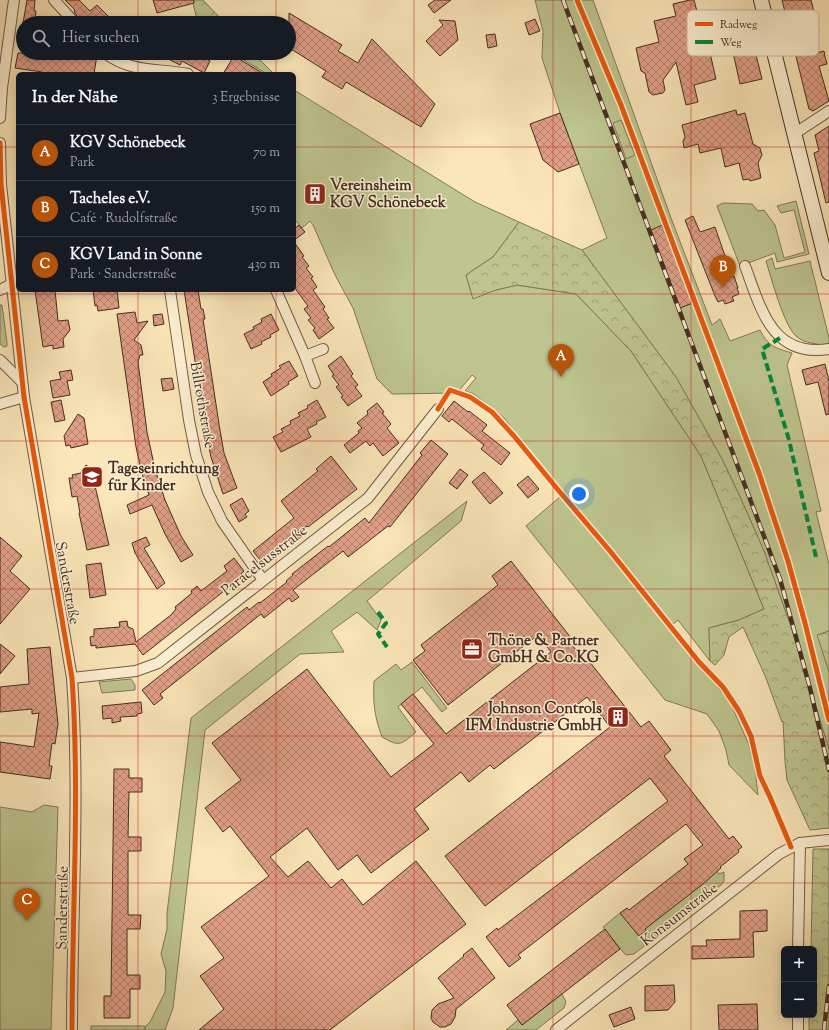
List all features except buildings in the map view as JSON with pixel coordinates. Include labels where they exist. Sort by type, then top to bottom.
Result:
[{"type":"street","points":[[0,118],[2,77],[14,0]]},
{"type":"street","points":[[54,0],[69,16]]},
{"type":"street","points":[[761,0],[763,10]]},
{"type":"street","points":[[775,56],[829,273]]},
{"type":"street","points":[[114,60],[139,68],[180,72]]},
{"type":"street","points":[[794,134],[829,111]]},
{"type":"street","name":"Sanderstraße","points":[[0,144],[1,184],[14,260],[12,284],[24,397],[72,678],[75,720],[76,801],[72,1030]]},
{"type":"street","points":[[745,266],[762,312],[770,326],[780,338],[798,348],[819,351],[829,350]]},
{"type":"street","points":[[0,290],[12,284]]},
{"type":"street","name":"Billrothstraße","points":[[170,292],[189,420],[196,455],[205,484],[222,521],[263,580]]},
{"type":"street","points":[[277,292],[305,356],[315,383]]},
{"type":"street","points":[[305,356],[323,349]]},
{"type":"street","points":[[0,360],[22,382]]},
{"type":"street","points":[[0,404],[24,397]]},
{"type":"street","name":"Paracelsusstraße","points":[[72,678],[136,671],[158,663],[368,498],[438,408]]},
{"type":"street","name":"Konsumstraße","points":[[556,1030],[770,861],[791,847],[800,843],[829,840]]},
{"type":"street","points":[[798,946],[800,843]]},
{"type":"street","points":[[798,1018],[798,1030]]},
{"type":"green space","points":[[192,0],[203,0],[218,16],[196,16]]},
{"type":"green space","points":[[535,0],[593,0],[671,218],[712,325],[720,319],[730,341],[760,330],[766,340],[773,346],[792,353],[787,365],[821,511],[816,512],[829,564],[829,631],[818,635],[829,672],[829,749],[790,624],[764,551],[722,459],[676,377],[582,250],[607,238],[560,113],[542,58],[543,31]]},
{"type":"green space","points":[[244,60],[260,60],[272,72],[264,72]]},
{"type":"green space","points":[[296,91],[475,202],[519,222],[493,257],[466,275],[473,298],[517,285],[576,294],[631,351],[701,456],[764,609],[739,620],[709,628],[710,661],[678,620],[673,624],[504,418],[474,394],[465,391],[476,378],[472,375],[457,393],[392,394],[377,379],[353,308],[335,275],[313,225],[310,221],[302,228],[296,221]]},
{"type":"green space","points":[[621,120],[635,155],[626,159],[613,123]]},
{"type":"green space","points":[[796,201],[809,254],[777,262],[775,253],[740,266],[717,206],[723,203],[752,204],[758,211],[764,210],[775,225],[784,258],[805,252],[794,210],[781,213],[777,206]]},
{"type":"green space","points":[[519,222],[582,250],[676,377],[722,459],[764,551],[790,624],[829,749],[829,828],[810,830],[787,780],[783,721],[782,722],[766,678],[743,627],[729,637],[724,655],[715,665],[710,661],[709,628],[739,620],[764,609],[701,456],[631,351],[576,294],[517,285],[496,290],[473,299],[466,275],[493,257]]},
{"type":"green space","points":[[772,258],[775,269],[810,261],[829,338],[829,346],[803,341],[791,331],[778,301],[766,261]]},
{"type":"green space","points":[[0,305],[2,305],[7,343],[7,346],[4,347],[0,344]]},
{"type":"green space","points":[[561,496],[730,702],[749,745],[755,769],[758,795],[729,765],[726,750],[719,731],[707,714],[665,700],[526,526]]},
{"type":"green space","points":[[467,501],[461,521],[367,601],[381,620],[377,630],[357,612],[331,631],[344,652],[300,654],[205,730],[173,1008],[165,1030],[145,1030],[145,1027],[150,1022],[165,992],[166,971],[161,954],[167,929],[167,913],[191,718]]},
{"type":"green space","points":[[829,631],[829,672],[817,635]]},
{"type":"green space","points":[[412,662],[447,708],[442,712],[422,687],[398,707],[416,732],[407,740],[396,743],[382,737],[377,722],[375,709],[374,681],[396,664],[401,670]]},
{"type":"green space","points":[[131,679],[135,685],[135,690],[102,693],[99,682]]},
{"type":"green space","points":[[44,805],[58,807],[51,1030],[0,1030],[0,807],[32,812]]},
{"type":"green space","points":[[813,849],[829,849],[829,1030],[809,1030],[809,1018],[817,1018],[817,946],[811,946]]},
{"type":"green space","points":[[717,871],[719,874],[724,872],[724,881],[721,885],[634,954],[626,955],[603,927],[620,913],[639,936],[646,931],[645,929]]},
{"type":"green space","points":[[562,994],[566,1002],[564,1008],[536,1030],[506,1030],[518,1020],[522,1025]]},
{"type":"green space","points":[[91,1026],[145,1026],[145,1030],[91,1030]]},
{"type":"railway","points":[[563,0],[780,579],[810,688],[829,770]]},
{"type":"railway","points":[[824,1030],[829,986]]},
{"type":"marked path","points":[[780,338],[762,349],[789,440],[816,557]]},
{"type":"marked path","points":[[378,612],[386,623],[378,634],[387,647]]},
{"type":"cycle path","points":[[577,0],[621,105],[759,473],[788,561],[829,720]]},
{"type":"cycle path","points":[[0,143],[1,184],[24,397],[72,678],[76,810],[72,1030]]},
{"type":"cycle path","points":[[438,409],[450,390],[470,397],[492,412],[514,436],[610,551],[699,662],[723,687],[739,711],[751,736],[760,776],[791,847]]},
{"type":"place","name":"Vereinsheim KGV Schönebeck","points":[[315,194]]},
{"type":"place","name":"Tacheles e.V.","points":[[723,288]]},
{"type":"place","name":"KGV Schönebeck","points":[[561,377]]},
{"type":"place","name":"Tageseinrichtung für Kinder","points":[[92,477]]},
{"type":"place","name":"Thöne & Partner GmbH & Co.KG","points":[[472,649]]},
{"type":"place","name":"Johnson Controls IFM Industrie GmbH","points":[[618,717]]},
{"type":"place","name":"KGV Land in Sonne","points":[[27,921]]}]
